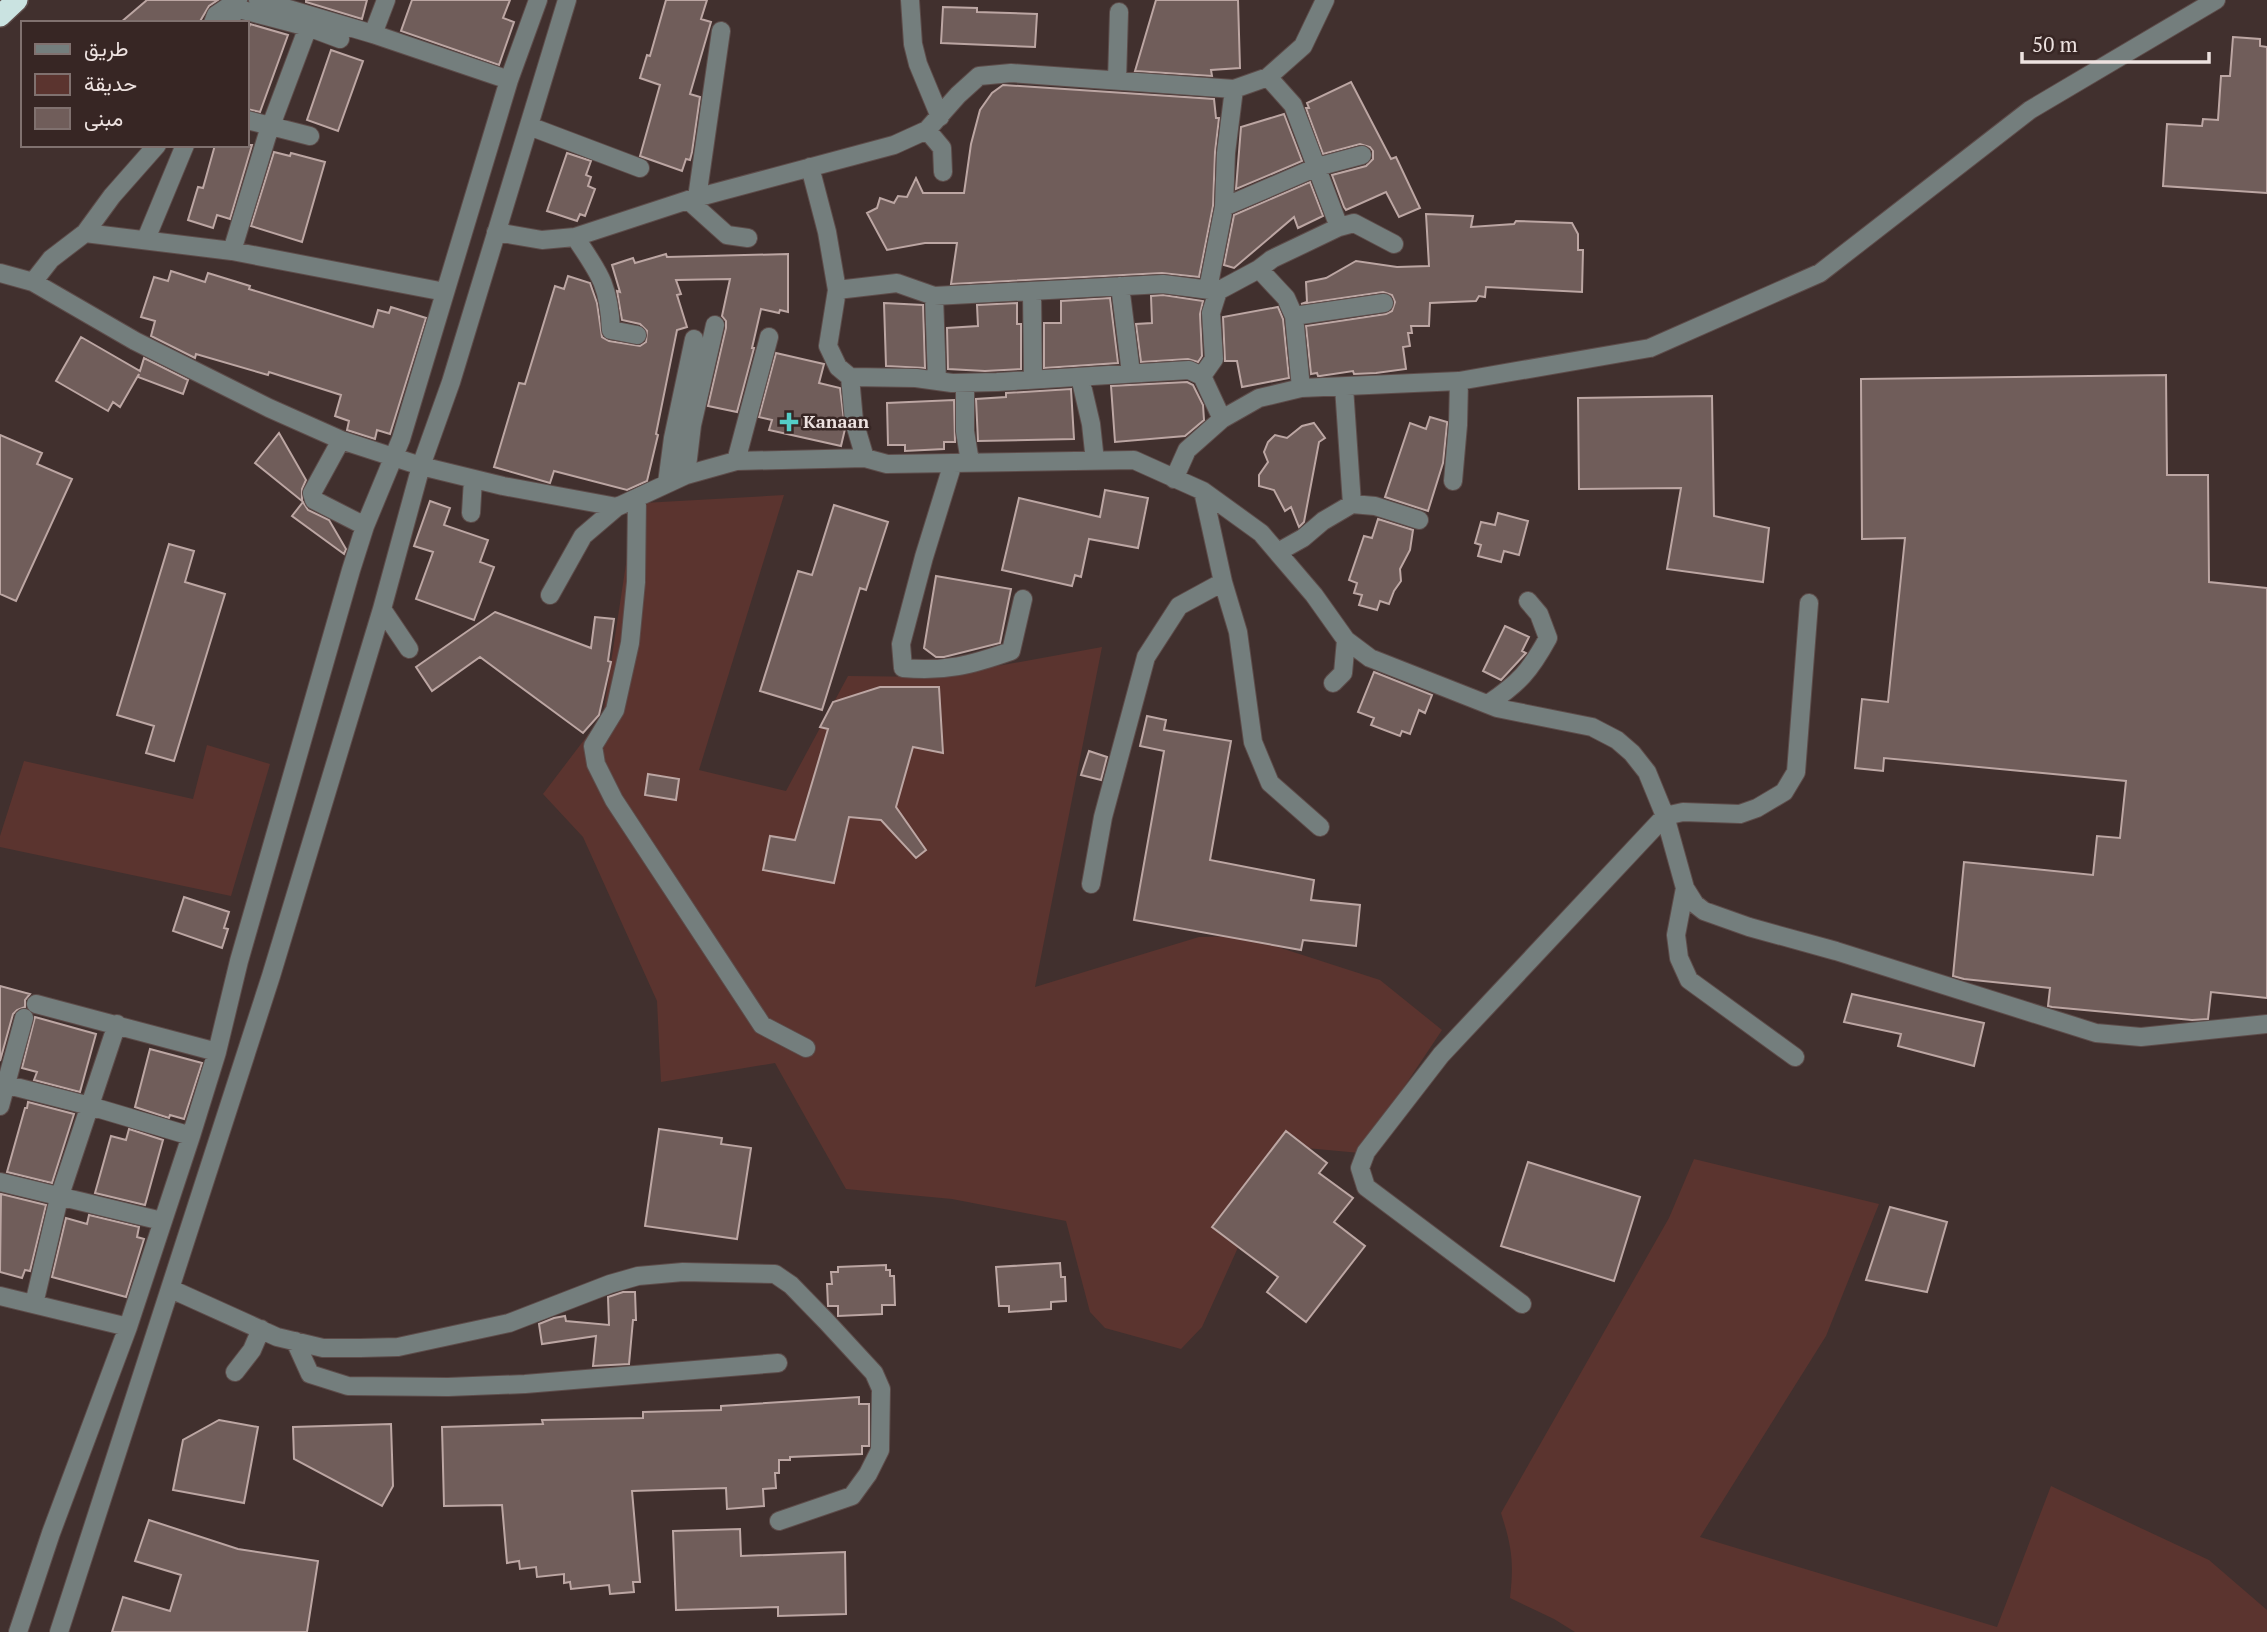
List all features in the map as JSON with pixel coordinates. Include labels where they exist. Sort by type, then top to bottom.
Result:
[{"type":"highway","points":[[0,16],[17,0]]},
{"type":"street","points":[[214,21],[216,15],[238,0]]},
{"type":"street","points":[[258,0],[373,34],[509,80]]},
{"type":"street","points":[[373,34],[386,0]]},
{"type":"street","points":[[18,1632],[51,1533],[128,1327],[191,1136],[365,526],[394,458],[509,80],[538,0]]},
{"type":"street","points":[[59,1632],[271,976],[382,609],[421,467],[451,382],[567,0]]},
{"type":"street","points":[[910,0],[913,44],[918,64],[940,117]]},
{"type":"street","points":[[496,232],[542,240],[575,237],[693,199],[894,145],[927,130],[958,94],[979,76],[1011,73],[1234,89],[1268,77],[1303,46],[1325,0]]},
{"type":"street","points":[[1174,479],[1186,450],[1222,419],[1259,398],[1301,388],[1459,381],[1650,348],[1820,272],[2030,110],[2216,0]]},
{"type":"street","points":[[231,21],[235,8],[308,27],[340,39]]},
{"type":"street","points":[[1117,80],[1119,12]]},
{"type":"street","points":[[232,251],[271,127],[308,27]]},
{"type":"street","points":[[693,199],[721,31]]},
{"type":"street","points":[[1268,77],[1293,105],[1339,227]]},
{"type":"street","points":[[1202,376],[1214,359],[1211,313],[1224,207],[1226,153],[1234,89]]},
{"type":"street","points":[[248,120],[310,136]]},
{"type":"street","points":[[529,126],[640,168]]},
{"type":"street","points":[[927,130],[942,148],[943,172]]},
{"type":"street","points":[[33,282],[51,259],[85,233],[131,173],[155,147]]},
{"type":"street","points":[[146,239],[184,147]]},
{"type":"street","points":[[1224,207],[1317,167],[1362,155]]},
{"type":"street","points":[[810,167],[827,232],[837,290],[828,346],[838,367],[850,377],[916,378],[965,383],[1189,369],[1202,376],[1222,419]]},
{"type":"street","points":[[693,199],[727,235],[748,238]]},
{"type":"street","points":[[837,290],[897,284],[934,296],[1163,284],[1213,290],[1339,227],[1354,223],[1394,244]]},
{"type":"street","points":[[85,233],[232,251],[445,292]]},
{"type":"street","points":[[575,237],[603,278],[610,306],[611,330],[637,335]]},
{"type":"street","points":[[1259,269],[1286,298],[1294,316],[1301,388]]},
{"type":"street","points":[[0,273],[33,282],[135,341],[269,408],[341,440],[421,467],[547,495],[617,507]]},
{"type":"street","points":[[1121,286],[1131,373]]},
{"type":"street","points":[[1032,292],[1033,380]]},
{"type":"street","points":[[934,296],[937,381]]},
{"type":"street","points":[[1294,316],[1384,303]]},
{"type":"street","points":[[686,475],[692,425],[715,325]]},
{"type":"street","points":[[736,461],[769,337]]},
{"type":"street","points":[[667,483],[673,438],[694,339]]},
{"type":"street","points":[[850,377],[854,421],[866,458]]},
{"type":"street","points":[[1080,377],[1091,424],[1095,461]]},
{"type":"street","points":[[1452,481],[1459,381]]},
{"type":"street","points":[[965,383],[962,463],[924,557],[901,644],[904,668],[935,671],[978,663],[1011,652],[1023,599]]},
{"type":"street","points":[[1344,387],[1352,504]]},
{"type":"street","points":[[341,440],[312,493],[314,500],[321,505],[365,526]]},
{"type":"street","points":[[550,596],[583,536],[617,507],[686,475],[736,461],[866,458],[887,464],[1134,460],[1203,491],[1261,533],[1314,596],[1346,640],[1370,658],[1488,704],[1592,727],[1618,740],[1647,772],[1665,816],[1685,888],[1695,904],[1704,911],[1749,928],[1836,951],[2096,1032],[2141,1037],[2267,1024]]},
{"type":"street","points":[[471,513],[473,479]]},
{"type":"street","points":[[1203,491],[1223,582],[1238,632],[1253,742],[1270,783],[1320,827]]},
{"type":"street","points":[[638,498],[636,583],[630,643],[615,710],[593,746],[596,764],[614,800],[762,1025],[806,1048]]},
{"type":"street","points":[[1278,552],[1352,504],[1375,506],[1419,520]]},
{"type":"street","points":[[1091,884],[1103,817],[1146,657],[1180,606],[1223,582]]},
{"type":"street","points":[[1488,704],[1511,688],[1533,667],[1548,638],[1539,614],[1528,601]]},
{"type":"street","points":[[1522,1304],[1366,1187],[1360,1168],[1366,1152],[1441,1055],[1665,816],[1683,812],[1740,814],[1757,808],[1784,792],[1796,772],[1809,603]]},
{"type":"street","points":[[382,609],[409,649]]},
{"type":"street","points":[[1333,683],[1343,673],[1346,640]]},
{"type":"street","points":[[1685,888],[1676,934],[1679,958],[1689,980],[1795,1057]]},
{"type":"street","points":[[0,1106],[3,1084],[30,1011],[117,1024],[217,1052]]},
{"type":"street","points":[[34,1304],[59,1198],[117,1024]]},
{"type":"street","points":[[3,1084],[191,1136]]},
{"type":"street","points":[[0,1182],[162,1221]]},
{"type":"street","points":[[171,1289],[295,1341],[323,1348],[398,1347],[509,1323],[638,1276],[683,1272],[775,1274],[791,1285],[874,1373],[881,1389],[880,1450],[852,1496],[779,1521]]},
{"type":"street","points":[[0,1296],[128,1327]]},
{"type":"street","points":[[235,1372],[252,1350],[261,1329]]},
{"type":"street","points":[[295,1341],[310,1374],[348,1386],[525,1384],[778,1363]]},
{"type":"green space","points":[[784,495],[699,770],[786,791],[848,676],[937,677],[1102,647],[1035,987],[1199,937],[1244,936],[1380,980],[1442,1030],[1360,1153],[1284,1146],[1202,1327],[1181,1349],[1105,1328],[1090,1312],[1066,1221],[952,1199],[846,1189],[775,1063],[661,1082],[657,1001],[583,837],[543,794],[603,715],[633,518],[643,503]]},
{"type":"green space","points":[[207,745],[270,764],[231,896],[0,847],[0,836],[24,761],[193,799]]},
{"type":"green space","points":[[1694,1159],[1879,1204],[1826,1336],[1700,1537],[1997,1627],[2051,1486],[2209,1560],[2267,1610],[2267,1632],[1575,1632],[1510,1598],[1511,1555],[1501,1513],[1669,1218]]},
{"type":"building","points":[[147,0],[218,0],[209,6],[200,21],[122,21]]},
{"type":"building","points":[[306,0],[367,0],[362,19]]},
{"type":"building","points":[[412,0],[510,0],[503,18],[514,22],[499,65],[401,31]]},
{"type":"building","points":[[666,0],[707,0],[701,19],[711,22],[690,94],[700,97],[692,152],[682,171],[640,156],[660,85],[640,78],[647,55],[650,56]]},
{"type":"building","points":[[1156,0],[1238,0],[1240,68],[1211,70],[1212,76],[1135,71]]},
{"type":"building","points":[[943,7],[977,8],[977,12],[1037,14],[1035,47],[941,43]]},
{"type":"building","points":[[250,24],[288,35],[260,112],[248,109]]},
{"type":"building","points":[[2233,37],[2260,39],[2260,46],[2267,47],[2267,193],[2163,186],[2167,124],[2202,126],[2203,119],[2218,120],[2221,76],[2230,76]]},
{"type":"building","points":[[331,50],[363,61],[338,131],[307,120]]},
{"type":"building","points":[[1351,82],[1391,159],[1396,157],[1420,208],[1399,217],[1386,192],[1346,210],[1344,207],[1332,175],[1366,166],[1373,159],[1373,151],[1360,144],[1323,154],[1306,108],[1309,108],[1307,103]]},
{"type":"building","points":[[1003,85],[1214,99],[1216,118],[1219,118],[1213,206],[1199,277],[1162,273],[951,284],[957,243],[925,243],[887,250],[867,213],[877,208],[880,198],[894,203],[898,196],[907,197],[916,178],[923,193],[964,193],[971,144],[980,110],[992,93]]},
{"type":"building","points":[[1284,114],[1302,161],[1236,189],[1241,127]]},
{"type":"building","points":[[252,145],[230,219],[217,215],[213,228],[188,220],[198,187],[203,188],[214,147]]},
{"type":"building","points":[[274,152],[290,156],[291,153],[325,162],[302,242],[251,226]]},
{"type":"building","points":[[567,153],[591,161],[586,175],[591,177],[588,186],[595,189],[585,216],[580,214],[577,221],[547,211]]},
{"type":"building","points":[[1310,182],[1323,216],[1298,228],[1294,217],[1234,268],[1224,265],[1234,215]]},
{"type":"building","points":[[1426,214],[1473,216],[1471,227],[1514,224],[1516,221],[1572,223],[1578,234],[1578,250],[1583,250],[1582,292],[1486,287],[1485,297],[1479,296],[1476,301],[1430,303],[1429,326],[1411,326],[1412,333],[1408,333],[1410,346],[1403,347],[1406,369],[1354,374],[1353,371],[1320,376],[1317,373],[1311,374],[1306,326],[1386,314],[1392,311],[1395,302],[1392,295],[1383,292],[1301,304],[1307,302],[1306,282],[1326,278],[1356,261],[1397,267],[1429,266]]},
{"type":"building","points":[[666,254],[667,257],[788,254],[788,312],[761,309],[737,412],[708,406],[726,328],[726,321],[722,316],[730,279],[676,280],[681,294],[677,295],[687,327],[677,330],[647,481],[627,490],[554,471],[550,483],[494,467],[519,383],[525,384],[555,286],[564,289],[568,276],[590,283],[597,303],[602,337],[609,341],[640,346],[646,342],[647,331],[640,324],[622,320],[617,291],[620,292],[612,265],[633,258],[635,263]]},
{"type":"building","points":[[171,271],[205,282],[208,273],[250,286],[249,289],[373,327],[378,310],[389,313],[391,307],[426,318],[390,434],[377,430],[375,439],[347,430],[349,421],[335,416],[341,395],[269,372],[268,375],[196,354],[195,358],[151,336],[155,321],[141,317],[154,277],[168,281]]},
{"type":"building","points":[[1163,295],[1203,301],[1200,314],[1202,356],[1198,362],[1188,359],[1141,362],[1136,324],[1152,323],[1151,296]]},
{"type":"building","points":[[1110,298],[1118,363],[1044,368],[1044,323],[1061,323],[1061,301]]},
{"type":"building","points":[[884,303],[923,305],[925,368],[886,366]]},
{"type":"building","points":[[1017,303],[1017,324],[1021,324],[1021,369],[948,369],[947,328],[978,326],[977,305]]},
{"type":"building","points":[[1278,307],[1283,319],[1289,378],[1242,387],[1237,361],[1225,361],[1223,317]]},
{"type":"building","points":[[81,337],[140,371],[144,358],[188,380],[183,394],[138,377],[139,374],[120,407],[113,402],[108,411],[56,381]]},
{"type":"building","points":[[776,353],[824,364],[819,383],[840,388],[845,429],[841,446],[769,430],[772,420],[759,417]]},
{"type":"building","points":[[2166,375],[2167,475],[2208,475],[2209,582],[2267,588],[2267,998],[2211,992],[2208,1019],[2192,1020],[2052,1007],[2048,1006],[2050,988],[1953,976],[1964,862],[2093,875],[2097,836],[2120,838],[2126,781],[1884,758],[1883,771],[1855,768],[1862,699],[1888,702],[1905,538],[1862,539],[1861,379]]},
{"type":"building","points":[[1187,382],[1193,385],[1203,405],[1204,420],[1185,436],[1115,442],[1111,386]]},
{"type":"building","points":[[1071,389],[1074,439],[978,441],[976,399],[1006,397],[1006,393]]},
{"type":"building","points":[[1712,396],[1714,516],[1769,528],[1763,582],[1667,569],[1681,488],[1579,489],[1578,398]]},
{"type":"building","points":[[954,400],[955,442],[944,442],[944,449],[905,451],[905,445],[888,445],[887,403]]},
{"type":"building","points":[[1430,417],[1447,424],[1443,463],[1428,511],[1385,497],[1410,423],[1426,429]]},
{"type":"building","points":[[1314,423],[1325,438],[1319,442],[1304,522],[1299,527],[1291,507],[1285,511],[1274,490],[1259,486],[1259,475],[1268,462],[1264,452],[1268,442],[1275,435],[1287,438],[1302,426]]},
{"type":"building","points":[[279,433],[306,480],[302,489],[302,501],[255,463]]},
{"type":"building","points":[[0,435],[42,453],[37,464],[72,479],[16,601],[0,594]]},
{"type":"building","points":[[1105,490],[1148,498],[1138,548],[1089,539],[1081,577],[1075,575],[1072,586],[1002,570],[1019,498],[1100,517]]},
{"type":"building","points":[[430,501],[450,508],[444,525],[488,540],[480,562],[494,567],[474,620],[416,599],[433,552],[414,546]]},
{"type":"building","points":[[303,502],[308,510],[329,520],[346,549],[344,554],[292,516]]},
{"type":"building","points":[[834,505],[888,522],[866,590],[860,588],[822,710],[760,691],[798,571],[812,575]]},
{"type":"building","points":[[1498,513],[1528,521],[1519,555],[1504,551],[1501,562],[1478,556],[1481,545],[1475,543],[1481,522],[1495,525]]},
{"type":"building","points":[[1378,519],[1413,530],[1410,550],[1400,569],[1401,581],[1389,604],[1380,601],[1377,610],[1359,605],[1362,595],[1354,593],[1357,583],[1349,580],[1364,536],[1372,538]]},
{"type":"building","points":[[169,544],[194,551],[185,582],[225,594],[174,761],[146,753],[154,726],[117,715]]},
{"type":"building","points":[[936,576],[1011,589],[1000,643],[944,657],[936,657],[924,648]]},
{"type":"building","points":[[495,612],[591,648],[595,617],[614,619],[608,661],[611,662],[599,715],[583,733],[480,657],[432,691],[416,667]]},
{"type":"building","points":[[1505,626],[1529,637],[1522,651],[1526,653],[1501,680],[1483,671]]},
{"type":"building","points":[[1374,672],[1432,695],[1425,713],[1419,710],[1410,734],[1402,731],[1400,736],[1371,725],[1374,718],[1358,712]]},
{"type":"building","points":[[880,687],[939,687],[943,753],[913,747],[896,807],[926,850],[916,858],[881,820],[849,817],[834,883],[763,870],[770,836],[795,840],[828,729],[820,727],[833,702]]},
{"type":"building","points":[[1147,716],[1166,720],[1164,730],[1231,741],[1210,860],[1314,880],[1311,900],[1360,905],[1356,946],[1303,940],[1301,950],[1134,920],[1164,751],[1140,746]]},
{"type":"building","points":[[1089,751],[1107,757],[1101,780],[1081,775]]},
{"type":"building","points":[[648,774],[679,779],[676,800],[645,795]]},
{"type":"building","points":[[184,897],[229,912],[224,928],[228,929],[222,948],[173,931]]},
{"type":"building","points":[[0,986],[30,994],[25,1000],[25,1007],[13,1014],[0,1061]]},
{"type":"building","points":[[1852,994],[1984,1023],[1974,1066],[1898,1046],[1901,1034],[1844,1022]]},
{"type":"building","points":[[35,1017],[96,1034],[80,1092],[34,1080],[37,1072],[22,1068]]},
{"type":"building","points":[[150,1049],[202,1063],[184,1119],[170,1115],[169,1118],[135,1107]]},
{"type":"building","points":[[28,1102],[74,1114],[52,1183],[7,1172]]},
{"type":"building","points":[[129,1129],[163,1140],[145,1205],[95,1193],[111,1136],[126,1140]]},
{"type":"building","points":[[659,1129],[722,1138],[721,1144],[751,1148],[737,1239],[645,1226]]},
{"type":"building","points":[[1286,1131],[1327,1163],[1319,1173],[1353,1198],[1334,1222],[1365,1246],[1306,1322],[1267,1292],[1278,1277],[1212,1227]]},
{"type":"building","points":[[1528,1162],[1640,1197],[1614,1281],[1501,1246]]},
{"type":"building","points":[[1,1194],[46,1205],[30,1271],[25,1270],[22,1278],[0,1272]]},
{"type":"building","points":[[1890,1207],[1947,1222],[1927,1292],[1866,1280]]},
{"type":"building","points":[[89,1215],[139,1227],[137,1237],[144,1239],[126,1297],[52,1277],[66,1218],[87,1224]]},
{"type":"building","points":[[1060,1263],[1061,1277],[1065,1277],[1066,1301],[1051,1302],[1051,1309],[1009,1312],[1009,1306],[999,1306],[996,1267]]},
{"type":"building","points":[[886,1265],[890,1276],[894,1276],[895,1305],[882,1305],[882,1314],[838,1316],[838,1306],[828,1306],[827,1284],[832,1284],[831,1272],[838,1272],[838,1267]]},
{"type":"building","points":[[623,1292],[635,1292],[636,1320],[633,1320],[629,1364],[593,1366],[596,1336],[542,1344],[539,1324],[554,1318],[565,1316],[566,1321],[609,1325],[608,1297]]},
{"type":"building","points":[[859,1397],[859,1404],[869,1404],[869,1446],[862,1446],[862,1454],[790,1457],[790,1460],[779,1460],[779,1473],[775,1473],[776,1488],[763,1489],[764,1506],[727,1509],[726,1488],[632,1491],[640,1582],[633,1582],[634,1592],[610,1594],[609,1585],[571,1589],[570,1582],[564,1583],[564,1574],[537,1577],[536,1567],[520,1569],[519,1561],[507,1563],[502,1505],[444,1506],[442,1427],[543,1424],[542,1420],[643,1418],[643,1412],[721,1410],[721,1406]]},
{"type":"building","points":[[219,1420],[258,1427],[244,1503],[173,1490],[183,1440]]},
{"type":"building","points":[[391,1424],[393,1486],[382,1506],[294,1459],[293,1427]]},
{"type":"building","points":[[149,1520],[238,1549],[318,1561],[307,1632],[112,1632],[123,1597],[170,1611],[181,1575],[135,1561]]},
{"type":"building","points":[[740,1529],[741,1556],[845,1552],[846,1614],[778,1616],[778,1607],[676,1610],[673,1531]]},
{"type":"place","name":"Kanaan","points":[[789,422]]}]
